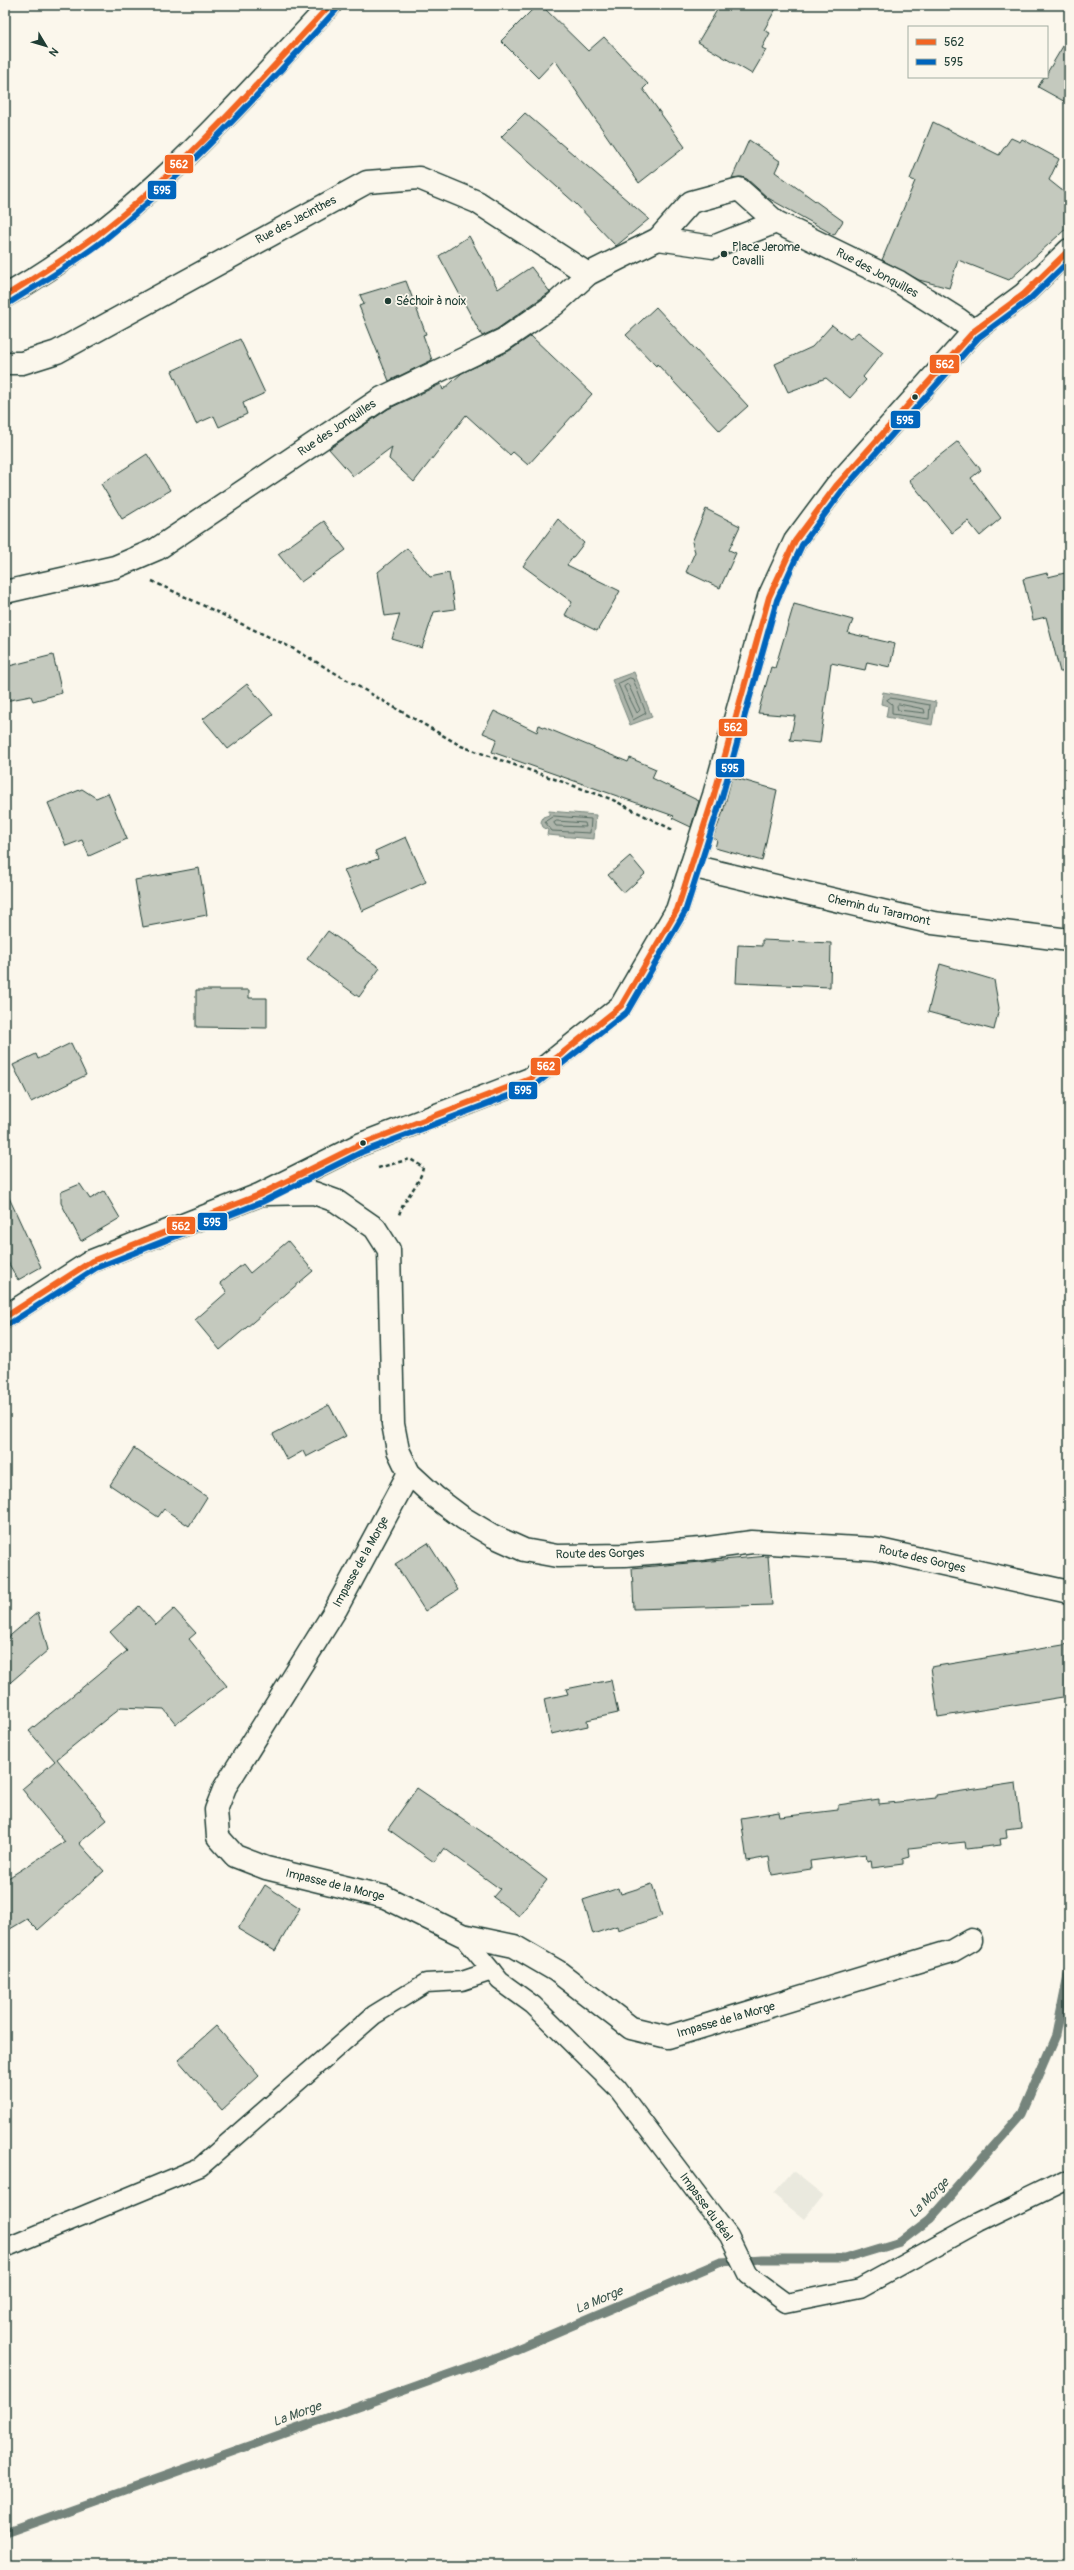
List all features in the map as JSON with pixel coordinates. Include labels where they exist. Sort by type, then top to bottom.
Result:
[{"type":"street","points":[[5,296],[34,280],[89,243],[151,192],[213,131],[330,5]]},
{"type":"street","name":"Rue des Jacinthes","points":[[5,363],[22,363],[57,352],[367,182],[419,178],[476,202],[588,274]]},
{"type":"street","name":"Rue des Jonquilles","points":[[5,592],[115,567],[157,549],[382,398],[503,340],[554,305],[588,274],[658,239],[691,202],[739,189],[776,222],[899,282],[958,318],[974,331]]},
{"type":"street","points":[[658,239],[713,247],[776,222]]},
{"type":"street","points":[[5,1317],[92,1261],[259,1195],[359,1145],[530,1078],[621,1006],[677,910],[699,842],[769,597],[795,541],[836,486],[974,331],[1024,294],[1069,250]]},
{"type":"street","name":"Chemin du Taramont","points":[[691,866],[933,923],[1069,940]]},
{"type":"street","points":[[259,1195],[314,1193],[336,1201],[375,1228],[390,1250]]},
{"type":"street","name":"Route des Gorges","points":[[390,1250],[393,1424],[398,1450],[410,1473],[435,1497],[463,1518],[492,1536],[524,1550],[557,1556],[625,1555],[701,1549],[752,1542],[874,1549],[1069,1592]]},
{"type":"street","name":"Impasse de la Morge","points":[[410,1473],[336,1609],[225,1787],[216,1810],[218,1837],[235,1856],[266,1868],[385,1897],[462,1935],[514,1946],[557,1972],[630,2028],[668,2037],[952,1952],[971,1940]]},
{"type":"lane","name":"Impasse du Béal","points":[[462,1935],[500,1981],[533,2005],[617,2088],[729,2236],[748,2276],[786,2303],[860,2288],[978,2223],[1069,2179]]},
{"type":"lane","points":[[5,2248],[200,2167],[374,2015],[426,1983],[462,1981],[492,1971]]},
{"type":"path","points":[[5,13],[8,5]]},
{"type":"path","points":[[135,559],[150,580],[292,648],[461,746],[611,800],[699,842]]},
{"type":"path","points":[[359,1145],[363,1166],[382,1169],[410,1160],[424,1166],[422,1175],[402,1205],[390,1250]]},
{"type":"shaded area","points":[[793,2171],[823,2195],[804,2219],[773,2194]]},
{"type":"water","points":[[634,672],[652,717],[630,725],[612,680]]},
{"type":"water","points":[[883,692],[936,702],[932,725],[886,717],[888,706],[881,704]]},
{"type":"water","points":[[549,811],[596,815],[594,839],[547,835],[548,830],[543,827],[541,822],[543,817],[549,815]]},
{"type":"building","points":[[537,5],[541,5],[588,51],[604,37],[648,84],[643,89],[685,147],[639,183],[555,60],[538,78],[501,41]]},
{"type":"building","points":[[720,5],[778,5],[764,30],[770,33],[762,48],[766,50],[752,74],[698,42]]},
{"type":"building","points":[[1069,36],[1069,104],[1038,87],[1043,78],[1048,78],[1048,71]]},
{"type":"building","points":[[525,113],[649,219],[616,246],[576,204],[501,137]]},
{"type":"building","points":[[933,122],[999,155],[1011,138],[1020,142],[1022,139],[1059,159],[1049,180],[1069,196],[1069,226],[1009,280],[958,260],[949,288],[919,280],[882,260],[915,181],[910,179]]},
{"type":"building","points":[[749,140],[780,161],[775,172],[843,221],[834,235],[768,198],[747,179],[742,177],[732,178]]},
{"type":"building","points":[[469,236],[498,289],[531,267],[550,292],[497,329],[482,336],[439,256]]},
{"type":"building","points":[[406,281],[426,334],[423,335],[432,360],[389,381],[359,306],[364,304],[360,295]]},
{"type":"building","points":[[656,307],[748,406],[720,431],[657,364],[656,366],[626,335]]},
{"type":"building","points":[[832,325],[850,339],[858,332],[883,352],[863,377],[866,380],[850,398],[826,378],[788,392],[775,364],[812,347]]},
{"type":"building","points":[[531,336],[592,394],[528,465],[513,452],[510,455],[466,415],[414,482],[389,459],[392,447],[353,476],[329,449],[388,409],[441,384],[443,390],[462,373],[509,351]]},
{"type":"building","points":[[240,339],[265,393],[243,403],[247,414],[219,427],[214,416],[196,424],[172,371]]},
{"type":"building","points":[[958,441],[981,470],[971,478],[1001,518],[980,536],[968,521],[952,533],[909,480]]},
{"type":"building","points":[[147,454],[170,490],[122,519],[101,484]]},
{"type":"building","points":[[706,509],[740,526],[729,550],[736,553],[720,588],[686,572],[695,552],[692,542]]},
{"type":"building","points":[[558,519],[584,543],[567,565],[620,591],[597,631],[565,615],[572,602],[523,566]]},
{"type":"building","points":[[324,521],[346,550],[301,582],[278,554]]},
{"type":"building","points":[[407,548],[430,577],[449,573],[455,609],[434,612],[422,648],[392,639],[400,614],[385,616],[378,572]]},
{"type":"building","points":[[1069,572],[1069,671],[1060,672],[1046,617],[1033,620],[1023,579],[1047,573],[1048,577]]},
{"type":"building","points":[[794,604],[853,620],[848,633],[895,644],[890,667],[867,662],[865,670],[831,663],[820,743],[790,740],[795,716],[758,713],[771,667],[775,668]]},
{"type":"building","points":[[53,655],[62,693],[33,701],[31,696],[5,701],[5,667]]},
{"type":"building","points":[[247,684],[273,715],[228,749],[203,719]]},
{"type":"building","points":[[494,711],[537,732],[539,725],[628,762],[630,758],[656,769],[652,778],[699,801],[691,827],[672,818],[674,816],[492,752],[497,739],[483,733]]},
{"type":"building","points":[[732,777],[777,790],[762,861],[715,848],[717,840],[713,838],[723,812]]},
{"type":"building","points":[[82,789],[96,798],[108,793],[127,839],[89,856],[82,840],[66,846],[48,803]]},
{"type":"building","points":[[406,837],[426,882],[362,911],[344,870],[378,859],[375,851]]},
{"type":"building","points":[[630,856],[645,874],[624,893],[608,875]]},
{"type":"building","points":[[199,868],[207,915],[143,927],[135,880]]},
{"type":"building","points":[[328,931],[380,968],[359,997],[307,959]]},
{"type":"building","points":[[762,940],[831,943],[830,987],[736,983],[738,945],[762,946]]},
{"type":"building","points":[[940,964],[994,980],[999,1008],[994,1030],[928,1012]]},
{"type":"building","points":[[196,990],[249,990],[249,998],[267,998],[267,1028],[196,1027]]},
{"type":"building","points":[[71,1043],[86,1075],[31,1102],[13,1065],[36,1054],[38,1059]]},
{"type":"building","points":[[80,1184],[90,1199],[104,1191],[120,1218],[81,1241],[61,1203],[61,1192]]},
{"type":"building","points":[[5,1189],[41,1267],[18,1280],[5,1257]]},
{"type":"building","points":[[288,1241],[313,1271],[220,1350],[195,1320],[227,1292],[220,1283],[243,1264],[250,1273]]},
{"type":"building","points":[[329,1405],[346,1436],[306,1457],[303,1451],[287,1460],[273,1434]]},
{"type":"building","points":[[134,1448],[207,1497],[189,1526],[164,1509],[158,1517],[110,1485]]},
{"type":"building","points":[[428,1543],[458,1590],[425,1611],[395,1564]]},
{"type":"building","points":[[768,1556],[772,1605],[634,1609],[632,1568]]},
{"type":"building","points":[[139,1606],[156,1625],[174,1609],[196,1633],[189,1639],[227,1686],[176,1724],[164,1709],[121,1707],[57,1759],[107,1820],[79,1843],[104,1871],[38,1930],[27,1919],[5,1932],[5,1880],[65,1842],[22,1789],[55,1761],[29,1731],[127,1651],[110,1632]]},
{"type":"building","points":[[38,1612],[48,1650],[5,1687],[5,1640]]},
{"type":"building","points":[[1069,1644],[1069,1696],[938,1717],[931,1667]]},
{"type":"building","points":[[611,1680],[618,1713],[587,1720],[588,1726],[551,1734],[544,1699],[568,1694],[566,1689]]},
{"type":"building","points":[[1016,1783],[1021,1827],[1006,1829],[1007,1838],[1000,1839],[1001,1845],[966,1849],[965,1842],[909,1848],[910,1857],[903,1859],[903,1864],[872,1868],[871,1860],[867,1861],[866,1854],[810,1861],[811,1869],[772,1875],[769,1857],[747,1861],[741,1818],[779,1812],[780,1817],[838,1810],[838,1805],[879,1799],[879,1804],[936,1798],[936,1795]]},
{"type":"building","points":[[417,1788],[497,1842],[547,1880],[519,1916],[493,1897],[500,1889],[444,1848],[434,1862],[388,1829]]},
{"type":"building","points":[[652,1884],[662,1916],[618,1931],[617,1926],[593,1934],[583,1900],[619,1888],[621,1894]]},
{"type":"building","points":[[265,1885],[300,1908],[275,1951],[238,1929]]},
{"type":"building","points":[[216,2026],[259,2076],[222,2110],[178,2060]]},
{"type":"waterway","name":"La Morge","points":[[5,2533],[503,2355],[721,2262],[762,2259],[844,2259],[900,2242],[930,2219],[1022,2114],[1056,2035],[1069,1970]]},
{"type":"transit line","name":"562","points":[[5,296],[96,236],[159,183],[218,126],[330,5]]},
{"type":"transit line","name":"595","points":[[9,303],[80,258],[134,215],[224,130],[336,10]]},
{"type":"transit line","name":"562","points":[[5,1317],[92,1261],[259,1195],[359,1145],[530,1079],[621,1006],[677,910],[714,795],[769,597],[795,541],[836,486],[974,331],[1024,294],[1069,250]]},
{"type":"transit line","name":"595","points":[[9,1324],[96,1268],[262,1202],[362,1152],[534,1086],[627,1012],[685,912],[722,797],[777,600],[802,545],[842,491],[979,337],[1029,300],[1069,261]]},
{"type":"place","name":"Place Jerome Cavalli","points":[[724,254]]},
{"type":"place","name":"Séchoir à noix","points":[[388,301]]}]
